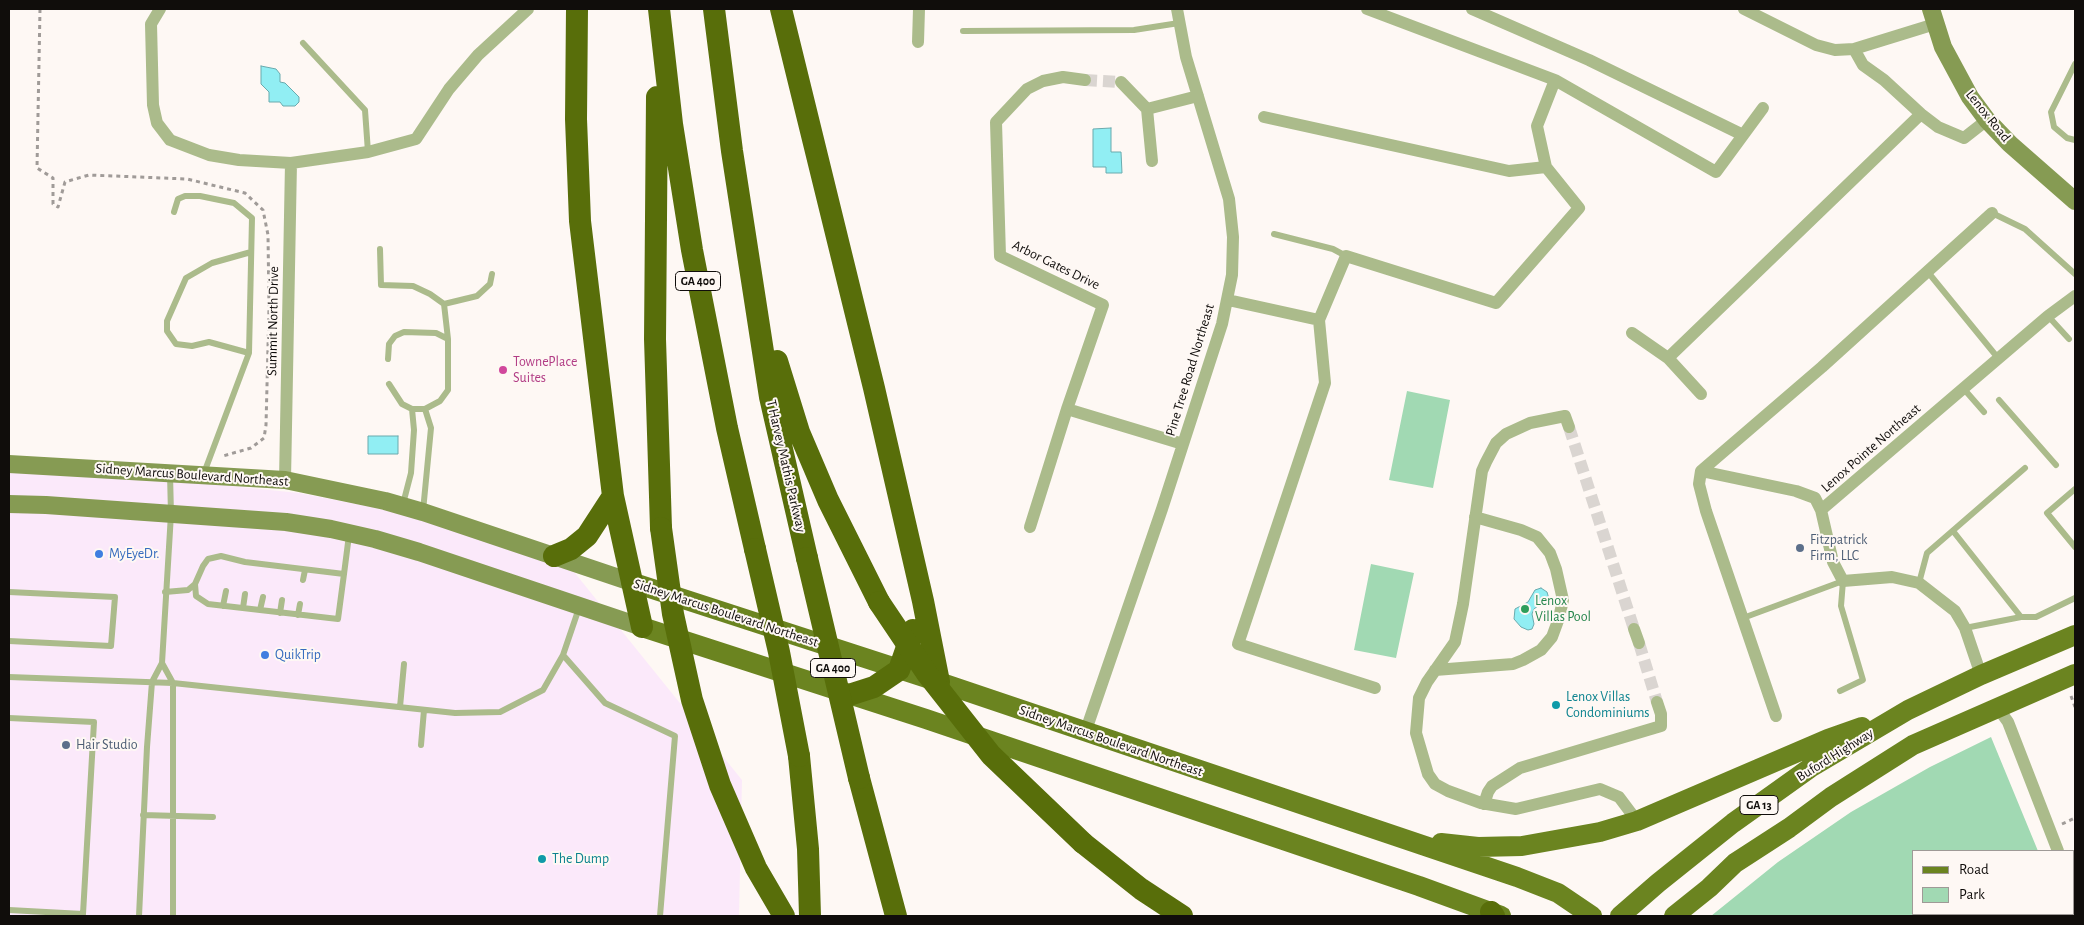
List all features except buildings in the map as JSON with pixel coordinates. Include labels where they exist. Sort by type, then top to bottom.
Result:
[{"type":"highway","points":[[577,9],[577,145],[580,221],[612,496],[642,627]]},
{"type":"highway","points":[[658,9],[655,339],[661,528],[673,614],[692,700],[720,785],[756,868],[784,916]]},
{"type":"highway","name":"GA 400","points":[[658,9],[672,124],[692,250],[725,418],[779,652],[799,756],[808,849],[810,916]]},
{"type":"highway","name":"T Harvey Mathis Parkway","points":[[714,9],[719,62],[770,397],[860,778],[896,916]]},
{"type":"highway","points":[[781,9],[872,378],[923,601],[939,682]]},
{"type":"highway","points":[[751,274],[799,432],[828,500],[879,602],[928,675],[991,755],[1083,843],[1141,889],[1182,916]]},
{"type":"highway","points":[[554,556],[571,549],[587,536],[612,496]]},
{"type":"highway","points":[[849,695],[874,687],[899,670],[923,601]]},
{"type":"main road","name":"Lenox Road","points":[[1933,17],[1956,73],[1970,97],[2010,144],[2075,201]]},
{"type":"main road","name":"Sidney Marcus Boulevard Northeast","points":[[9,464],[285,480],[402,506],[939,682],[1085,733],[1526,880],[1558,894],[1592,916]]},
{"type":"main road","points":[[9,504],[286,522],[349,534],[419,552],[926,719],[1495,915]]},
{"type":"main road","name":"Buford Highway","points":[[1620,916],[1733,823],[1810,768],[1908,710],[1981,675],[2075,635]]},
{"type":"main road","name":"GA 13","points":[[1674,916],[1709,888],[1735,863],[1789,828],[1831,797],[1913,745],[2075,674]]},
{"type":"main road","points":[[1399,838],[1478,847],[1522,846],[1576,838],[1637,821],[1828,739],[1908,710]]},
{"type":"street","points":[[160,9],[151,24],[153,105],[157,124],[170,140],[209,155],[239,160],[291,163],[368,152],[416,139],[449,89],[478,55],[528,9]]},
{"type":"street","points":[[918,42],[919,9]]},
{"type":"street","name":"Pine Tree Road Northeast","points":[[1085,733],[1183,444],[1228,300],[1232,275],[1234,237],[1229,199],[1186,57],[1178,9]]},
{"type":"street","points":[[1472,9],[1589,60],[1743,135]]},
{"type":"street","points":[[1744,9],[1816,45],[1835,50],[1854,49],[1933,17]]},
{"type":"street","points":[[1374,10],[1554,80],[1716,172],[1763,108]]},
{"type":"street","points":[[1854,49],[1863,65],[1884,80],[1938,127],[1964,138],[1988,120]]},
{"type":"street","name":"Arbor Gates Drive","points":[[1030,527],[1067,409],[1103,305],[1000,256],[996,122],[1027,89],[1044,81],[1063,77],[1085,80]]},
{"type":"street","points":[[1375,688],[1238,644],[1325,383],[1319,320],[1346,256],[1496,303],[1579,208],[1546,167],[1537,126],[1554,80]]},
{"type":"street","points":[[1121,82],[1147,109],[1152,161]]},
{"type":"street","points":[[1147,109],[1198,96]]},
{"type":"street","points":[[1668,358],[1921,114]]},
{"type":"street","points":[[1264,116],[1509,171],[1546,167]]},
{"type":"street","name":"Summit North Drive","points":[[285,480],[291,163]]},
{"type":"street","points":[[1776,716],[1706,511],[1699,484],[1701,471],[1822,367],[1992,213]]},
{"type":"street","name":"Lenox Pointe Northeast","points":[[1844,581],[1833,562],[1821,510],[1998,358],[2075,296]]},
{"type":"street","points":[[1228,300],[1319,320]]},
{"type":"street","points":[[1632,333],[1668,358],[1701,394]]},
{"type":"street","points":[[1067,409],[1183,444]]},
{"type":"street","points":[[1569,427],[1565,416],[1547,418],[1530,423],[1506,434],[1496,443],[1482,471],[1464,604],[1455,642],[1427,682],[1420,698],[1416,733],[1428,774],[1435,784],[1448,791],[1484,804],[1516,809],[1600,789],[1619,797],[1637,821]]},
{"type":"street","points":[[1701,471],[1796,491],[1815,498],[1821,510]]},
{"type":"street","points":[[1435,670],[1513,664],[1523,660],[1541,650],[1552,637],[1560,618],[1563,600],[1556,569],[1550,553],[1537,537],[1521,530],[1475,517]]},
{"type":"street","points":[[1844,581],[1892,577],[1919,583],[1955,611],[1965,628],[1981,675]]},
{"type":"street","points":[[1634,629],[1638,643]]},
{"type":"street","points":[[1484,804],[1492,786],[1520,768],[1661,726],[1658,702]]},
{"type":"street","points":[[1998,708],[2008,722],[2058,850]]},
{"type":"lane","points":[[963,32],[1134,30],[1179,23]]},
{"type":"lane","points":[[303,43],[365,110],[368,152]]},
{"type":"lane","points":[[2075,64],[2051,112],[2054,127],[2067,138],[2075,140]]},
{"type":"lane","points":[[174,212],[178,200],[185,196],[200,196],[234,203],[252,218],[249,353],[210,475]]},
{"type":"lane","points":[[1992,213],[2026,229],[2075,274]]},
{"type":"lane","points":[[1274,234],[1333,249],[1346,256]]},
{"type":"lane","points":[[380,249],[380,284],[413,286],[430,294],[444,304],[447,322],[448,390],[440,401],[425,409],[412,410],[402,404],[389,384]]},
{"type":"lane","points":[[249,353],[209,342],[192,346],[176,344],[167,331],[167,321],[186,278],[212,263],[251,252]]},
{"type":"lane","points":[[1927,271],[1998,358]]},
{"type":"lane","points":[[444,304],[476,296],[490,284],[492,274]]},
{"type":"lane","points":[[2048,316],[2068,339]]},
{"type":"lane","points":[[388,359],[389,344],[395,336],[404,332],[436,333],[448,339]]},
{"type":"lane","points":[[1963,388],[1984,412]]},
{"type":"lane","points":[[1999,400],[2056,465]]},
{"type":"lane","points":[[422,512],[430,428],[425,409]]},
{"type":"lane","points":[[402,506],[411,473],[414,430],[412,410]]},
{"type":"lane","points":[[1919,583],[1927,553],[2024,468]]},
{"type":"lane","points":[[139,916],[146,747],[152,682],[162,663],[171,514],[170,473]]},
{"type":"lane","points":[[2075,489],[2047,513],[2075,547]]},
{"type":"lane","points":[[1953,531],[2021,617]]},
{"type":"lane","points":[[195,584],[196,596],[208,604],[338,619],[349,534]]},
{"type":"lane","points":[[165,592],[188,590],[195,584],[208,559],[221,556],[249,563],[344,574]]},
{"type":"lane","points":[[229,568],[231,559]]},
{"type":"lane","points":[[248,571],[249,563]]},
{"type":"lane","points":[[267,574],[268,565]]},
{"type":"lane","points":[[285,577],[287,568]]},
{"type":"lane","points":[[303,580],[305,570]]},
{"type":"lane","points":[[1742,618],[1844,581],[1841,606],[1863,680],[1840,691]]},
{"type":"lane","points":[[223,606],[226,591]]},
{"type":"lane","points":[[9,592],[115,597],[112,646],[9,641]]},
{"type":"lane","points":[[243,608],[245,594]]},
{"type":"lane","points":[[260,610],[263,597]]},
{"type":"lane","points":[[1965,628],[2021,617],[2036,617],[2075,598]]},
{"type":"lane","points":[[280,613],[282,600]]},
{"type":"lane","points":[[298,615],[300,604]]},
{"type":"lane","points":[[9,677],[173,683],[455,713],[500,712],[543,690],[563,655],[580,606]]},
{"type":"lane","points":[[563,655],[605,704],[676,736],[660,916]]},
{"type":"lane","points":[[162,663],[173,683],[173,916]]},
{"type":"lane","points":[[400,707],[404,664]]},
{"type":"lane","points":[[421,745],[424,710]]},
{"type":"lane","points":[[9,718],[94,722],[83,914],[9,910]]},
{"type":"lane","points":[[143,815],[213,817]]},
{"type":"path","points":[[40,9],[37,168],[53,178],[53,204],[58,207],[66,182],[89,175],[186,179],[245,192],[263,210],[268,235],[269,307],[266,425],[264,438],[251,448],[223,454],[210,475]]},
{"type":"path","points":[[2071,696],[2075,707]]},
{"type":"shaded area","points":[[9,473],[123,475],[299,493],[456,523],[558,552],[742,780],[739,916],[9,916]]},
{"type":"green space","points":[[1407,391],[1450,400],[1433,488],[1389,480]]},
{"type":"green space","points":[[1371,564],[1414,573],[1396,658],[1354,650]]},
{"type":"green space","points":[[1991,737],[2038,850],[1912,850],[1912,915],[2065,916],[1711,916],[1778,862],[1851,812],[1930,767]]},
{"type":"water","points":[[261,66],[276,69],[280,74],[280,82],[285,83],[299,97],[299,102],[295,106],[283,106],[280,102],[269,102],[269,92],[261,84]]},
{"type":"water","points":[[1111,128],[1111,152],[1121,152],[1122,173],[1106,173],[1106,167],[1093,167],[1093,129]]},
{"type":"water","points":[[368,436],[398,436],[398,454],[368,454]]},
{"type":"water","name":"Lenox Villas Pool","points":[[1541,588],[1547,592],[1548,603],[1539,605],[1534,609],[1532,614],[1534,624],[1532,629],[1528,630],[1521,627],[1514,619],[1515,609],[1528,602],[1535,590]]},
{"type":"tunnel","points":[[1085,80],[1121,82]]},
{"type":"tunnel","points":[[1569,427],[1634,629]]},
{"type":"tunnel","points":[[1639,643],[1657,702]]},
{"type":"place","name":"TownePlace Suites","points":[[503,370]]},
{"type":"place","name":"Fitzpatrick Firm, LLC","points":[[1800,548]]},
{"type":"place","name":"MyEyeDr.","points":[[99,554]]},
{"type":"place","name":"Lenox Villas Pool","points":[[1525,609]]},
{"type":"place","name":"QuikTrip","points":[[265,655]]},
{"type":"place","name":"Lenox Villas Condominiums","points":[[1556,705]]},
{"type":"place","name":"Hair Studio","points":[[66,745]]},
{"type":"place","name":"The Dump","points":[[542,859]]}]
